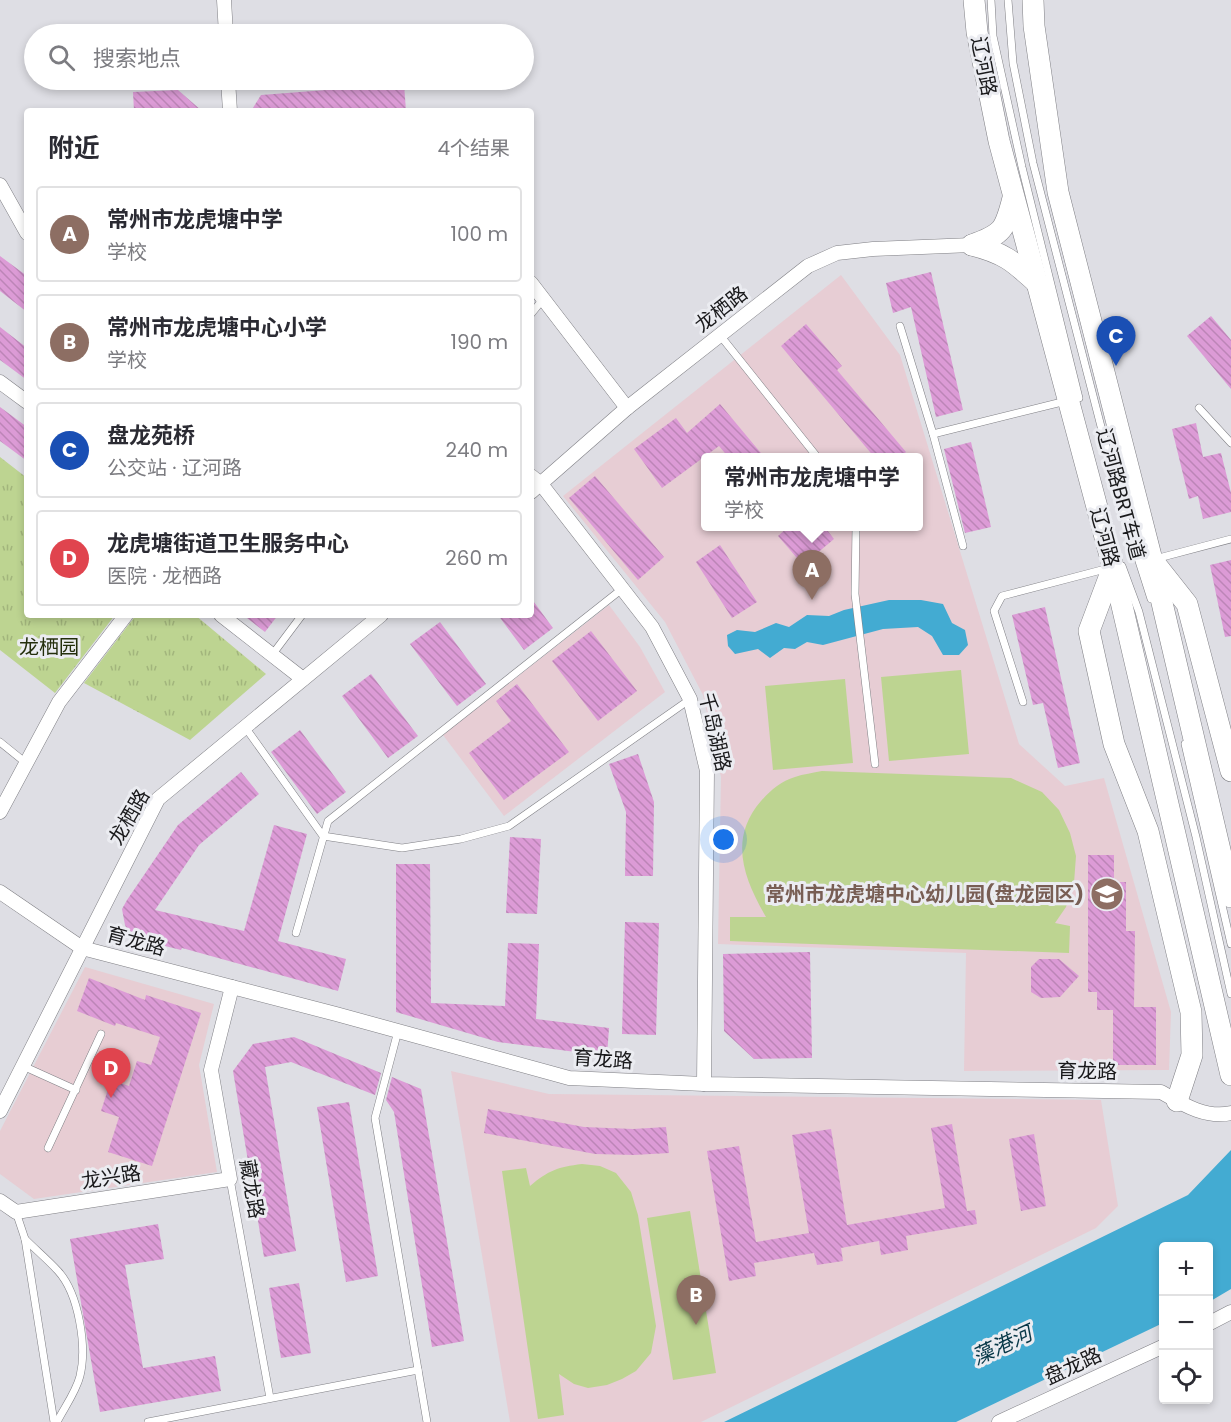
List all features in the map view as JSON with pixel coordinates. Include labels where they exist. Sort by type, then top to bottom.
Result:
[{"type":"main road","name":"辽河路","points":[[974,0],[977,32],[999,141],[1037,284],[1074,403],[1118,563],[1231,1075]]},
{"type":"main road","name":"辽河路","points":[[1034,0],[1034,26],[1058,192],[1146,561],[1231,897]]},
{"type":"main road","points":[[972,245],[994,237],[1007,223],[1013,195]]},
{"type":"main road","points":[[972,245],[997,251],[1013,261],[1037,284]]},
{"type":"main road","points":[[1146,561],[1187,604],[1231,771]]},
{"type":"main road","points":[[1118,563],[1089,630],[1114,744],[1148,831],[1191,1012],[1192,1055],[1178,1101]]},
{"type":"street","points":[[224,0],[225,24]]},
{"type":"street","points":[[229,90],[230,108]]},
{"type":"street","points":[[0,185],[24,228]]},
{"type":"street","name":"龙栖路","points":[[534,484],[719,334],[808,266],[837,253],[873,249],[972,245]]},
{"type":"street","points":[[534,286],[627,408]]},
{"type":"street","points":[[0,382],[24,400]]},
{"type":"street","name":"千岛湖路","points":[[534,484],[652,627],[690,699],[707,771],[704,1084]]},
{"type":"street","points":[[0,812],[59,702],[124,618]]},
{"type":"street","points":[[225,618],[303,679]]},
{"type":"street","name":"龙栖路","points":[[0,1111],[158,799],[377,618]]},
{"type":"street","name":"育龙路","points":[[0,892],[82,948],[569,1078],[704,1084],[1161,1092],[1202,1112],[1221,1115],[1231,1113]]},
{"type":"street","name":"藏龙路","points":[[230,1179],[212,1070],[232,987]]},
{"type":"street","name":"龙兴路","points":[[16,1212],[230,1179]]},
{"type":"street","points":[[0,1201],[16,1212]]},
{"type":"street","points":[[1213,1322],[1231,1312]]},
{"type":"street","name":"盘龙路","points":[[999,1422],[1159,1348]]},
{"type":"lane","points":[[933,434],[1074,403],[993,36],[991,0]]},
{"type":"lane","name":"辽河路BRT车道","points":[[1008,0],[1012,63],[1033,163],[1122,508],[1146,561],[1153,607]]},
{"type":"lane","points":[[534,310],[544,298]]},
{"type":"lane","points":[[900,327],[933,434],[963,546]]},
{"type":"lane","points":[[719,334],[814,453]]},
{"type":"lane","points":[[1199,408],[1230,440]]},
{"type":"lane","name":"辽河路BRT车道","points":[[1099,483],[1113,537]]},
{"type":"lane","points":[[856,531],[855,594],[875,764]]},
{"type":"lane","points":[[1023,702],[994,611],[1002,596],[1118,563],[1146,561],[1231,539]]},
{"type":"lane","name":"辽河路BRT车道","points":[[1118,563],[1139,612],[1193,825],[1231,994]]},
{"type":"lane","points":[[296,933],[328,821],[622,589]]},
{"type":"lane","points":[[272,655],[300,618]]},
{"type":"lane","points":[[244,727],[323,836],[402,848],[460,839],[509,826],[690,699]]},
{"type":"lane","points":[[1182,732],[1231,944]]},
{"type":"lane","points":[[0,742],[26,763]]},
{"type":"lane","points":[[398,1031],[375,1118],[427,1422]]},
{"type":"lane","points":[[48,1148],[101,1034]]},
{"type":"lane","points":[[23,1066],[76,1090]]},
{"type":"lane","name":"藏龙路","points":[[230,1179],[270,1398]]},
{"type":"lane","points":[[16,1212],[25,1239],[56,1422]]},
{"type":"lane","points":[[25,1239],[60,1272],[74,1302],[81,1325],[83,1348],[80,1377],[56,1422]]},
{"type":"lane","points":[[148,1422],[418,1370]]},
{"type":"shaded area","points":[[841,275],[900,355],[1019,744],[1065,786],[1104,778],[1171,1012],[1169,1070],[964,1071],[966,953],[718,944],[721,777],[703,695],[665,622],[563,496]]},
{"type":"shaded area","points":[[609,605],[640,647],[665,692],[504,816],[443,735]]},
{"type":"shaded area","points":[[85,967],[214,1004],[199,1065],[217,1172],[34,1199],[0,1174],[0,1131]]},
{"type":"shaded area","points":[[451,1071],[549,1094],[1101,1100],[1118,1206],[1096,1228],[701,1422],[510,1422]]},
{"type":"green space","name":"龙栖园","points":[[0,457],[24,476],[24,618],[113,618],[55,693],[0,650]]},
{"type":"green space","points":[[134,618],[199,618],[266,674],[190,740],[84,683]]},
{"type":"green space","points":[[961,670],[969,754],[889,761],[881,677]]},
{"type":"green space","points":[[845,679],[853,763],[773,770],[765,686]]},
{"type":"green space","points":[[822,771],[1011,778],[1042,792],[1059,810],[1070,833],[1076,856],[1074,883],[1066,907],[1055,923],[1070,926],[1069,953],[730,941],[730,917],[766,917],[751,888],[743,859],[742,844],[751,815],[761,801],[781,783],[798,776]]},
{"type":"green space","points":[[582,1164],[600,1166],[616,1173],[631,1192],[638,1215],[656,1326],[651,1353],[636,1371],[607,1385],[588,1388],[574,1384],[559,1374],[564,1415],[538,1419],[502,1171],[526,1168],[530,1186],[554,1170]]},
{"type":"green space","points":[[690,1211],[716,1373],[673,1380],[647,1218]]},
{"type":"water","points":[[889,600],[921,600],[943,604],[952,623],[965,630],[968,645],[959,655],[943,655],[932,636],[918,627],[883,629],[823,645],[807,642],[795,649],[784,648],[770,658],[758,649],[735,654],[728,646],[727,635],[737,630],[755,632],[776,623],[789,627],[807,615],[829,616],[844,610]]},
{"type":"water","name":"藻港河","points":[[1231,1150],[1231,1289],[1213,1300],[1213,1242],[1159,1242],[1159,1325],[956,1422],[724,1422],[1188,1195]]},
{"type":"building","points":[[178,90],[199,108],[134,108],[133,92]]},
{"type":"building","points":[[326,90],[404,90],[406,108],[253,108],[261,95]]},
{"type":"building","points":[[0,256],[24,274],[24,310],[0,291]]},
{"type":"building","points":[[931,272],[963,410],[936,417],[911,307],[893,313],[886,283]]},
{"type":"building","points":[[1211,316],[1231,340],[1231,389],[1187,336]]},
{"type":"building","points":[[806,324],[842,366],[837,370],[906,452],[871,453],[781,346]]},
{"type":"building","points":[[0,327],[24,346],[24,378],[0,360]]},
{"type":"building","points":[[720,404],[761,453],[725,453],[719,446],[710,453],[701,453],[701,459],[662,488],[634,449],[676,418],[687,433]]},
{"type":"building","points":[[0,407],[24,425],[24,459],[0,441]]},
{"type":"building","points":[[1196,423],[1203,457],[1221,453],[1231,493],[1231,512],[1203,519],[1198,496],[1189,499],[1172,429]]},
{"type":"building","points":[[971,442],[991,527],[965,533],[944,449]]},
{"type":"building","points":[[595,476],[664,557],[638,580],[569,498]]},
{"type":"building","points":[[784,531],[828,531],[834,539],[803,565],[778,536]]},
{"type":"building","points":[[720,545],[757,602],[732,618],[696,562]]},
{"type":"building","points":[[1231,560],[1231,636],[1225,637],[1210,565]]},
{"type":"building","points":[[534,602],[553,628],[524,650],[500,618],[534,618]]},
{"type":"building","points":[[1045,607],[1080,763],[1058,768],[1043,703],[1033,705],[1012,615]]},
{"type":"building","points":[[247,618],[276,618],[265,632]]},
{"type":"building","points":[[440,622],[486,684],[457,706],[410,644]]},
{"type":"building","points":[[591,631],[637,691],[598,721],[552,661]]},
{"type":"building","points":[[371,674],[418,736],[388,758],[342,696]]},
{"type":"building","points":[[517,684],[569,752],[504,800],[469,753],[511,721],[496,701]]},
{"type":"building","points":[[300,730],[346,792],[317,814],[271,752]]},
{"type":"building","points":[[638,754],[654,802],[653,876],[625,876],[626,812],[609,764]]},
{"type":"building","points":[[241,772],[259,794],[199,845],[155,910],[244,931],[274,825],[307,834],[278,941],[346,959],[338,991],[182,948],[181,950],[137,939],[129,933],[125,925],[122,909],[178,825]]},
{"type":"building","points":[[510,837],[541,839],[537,914],[506,913]]},
{"type":"building","points":[[1088,855],[1114,855],[1114,882],[1126,882],[1126,931],[1135,931],[1134,1007],[1156,1007],[1156,1065],[1113,1065],[1113,1010],[1097,1010],[1097,992],[1088,992]]},
{"type":"building","points":[[396,864],[430,864],[431,1003],[505,1006],[508,943],[539,944],[536,1019],[609,1028],[607,1056],[498,1042],[396,1012]]},
{"type":"building","points":[[625,922],[659,923],[656,1035],[622,1034]]},
{"type":"building","points":[[810,952],[812,1058],[754,1059],[724,1031],[723,954]]},
{"type":"building","points":[[1039,959],[1059,959],[1079,976],[1060,997],[1041,998],[1031,992],[1031,967]]},
{"type":"building","points":[[89,978],[145,1000],[146,995],[201,1013],[152,1166],[108,1152],[119,1117],[101,1111],[111,1080],[129,1086],[137,1061],[151,1065],[160,1037],[116,1023],[115,1026],[77,1011]]},
{"type":"building","points":[[294,1037],[381,1073],[375,1095],[291,1062],[265,1067],[296,1251],[264,1257],[233,1071],[253,1044]]},
{"type":"building","points":[[392,1077],[421,1089],[464,1341],[432,1347],[394,1112],[386,1100]]},
{"type":"building","points":[[349,1102],[378,1276],[346,1282],[317,1107]]},
{"type":"building","points":[[488,1109],[584,1127],[633,1129],[666,1127],[669,1153],[595,1154],[484,1133]]},
{"type":"building","points":[[952,1124],[967,1211],[975,1210],[977,1224],[906,1236],[908,1250],[881,1255],[879,1241],[841,1248],[843,1261],[817,1265],[814,1253],[754,1263],[756,1276],[729,1281],[707,1151],[739,1146],[756,1242],[809,1233],[792,1135],[831,1129],[847,1225],[945,1208],[931,1128]]},
{"type":"building","points":[[1034,1134],[1046,1206],[1021,1211],[1009,1139]]},
{"type":"building","points":[[158,1224],[164,1259],[125,1265],[143,1368],[215,1356],[221,1391],[100,1412],[70,1239]]},
{"type":"building","points":[[299,1283],[311,1353],[281,1358],[269,1288]]},
{"type":"place","name":"盘龙苑桥","points":[[1116,366]]},
{"type":"place","name":"常州市龙虎塘中学","points":[[812,600]]},
{"type":"place","name":"常州市龙虎塘中心幼儿园(盘龙园区)","points":[[1107,894]]},
{"type":"place","name":"龙虎塘街道卫生服务中心","points":[[111,1098]]},
{"type":"place","name":"常州市龙虎塘中心小学","points":[[696,1325]]}]
